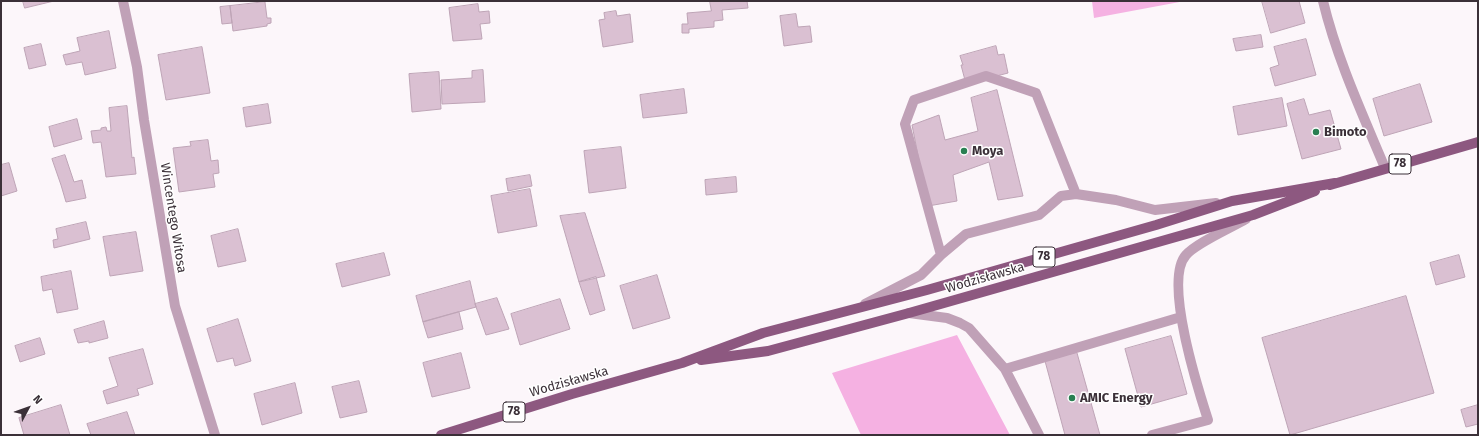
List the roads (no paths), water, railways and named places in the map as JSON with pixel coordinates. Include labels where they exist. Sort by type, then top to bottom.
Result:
[{"type":"main road","name":"Wodzisławska","points":[[682,363],[768,351],[909,313],[1253,215],[1335,183],[1478,142]]},
{"type":"main road","name":"Wodzisławska","points":[[441,435],[572,394],[682,363],[763,333],[854,310],[1156,225],[1232,201],[1335,183]]},
{"type":"street","name":"Wincentego Witosa","points":[[123,1],[137,67],[144,120],[175,306],[215,435]]},
{"type":"street","points":[[1323,1],[1329,26],[1346,76],[1386,168]]},
{"type":"street","points":[[941,255],[905,124],[914,100],[986,76],[1036,93],[1076,194]]},
{"type":"street","points":[[854,310],[921,275],[941,255],[966,234],[1039,214],[1061,196],[1076,194],[1116,200],[1155,210],[1232,201]]},
{"type":"street","points":[[1152,435],[1208,420],[1195,381],[1181,317],[1177,279],[1182,259],[1192,249],[1253,215]]},
{"type":"street","points":[[909,313],[947,318],[969,328],[1005,370],[1039,435]]},
{"type":"street","points":[[1005,370],[1181,317]]},
{"type":"place","name":"Bimoto","points":[[1316,132]]},
{"type":"place","name":"Moya","points":[[964,151]]},
{"type":"place","name":"AMIC Energy","points":[[1072,398]]}]
